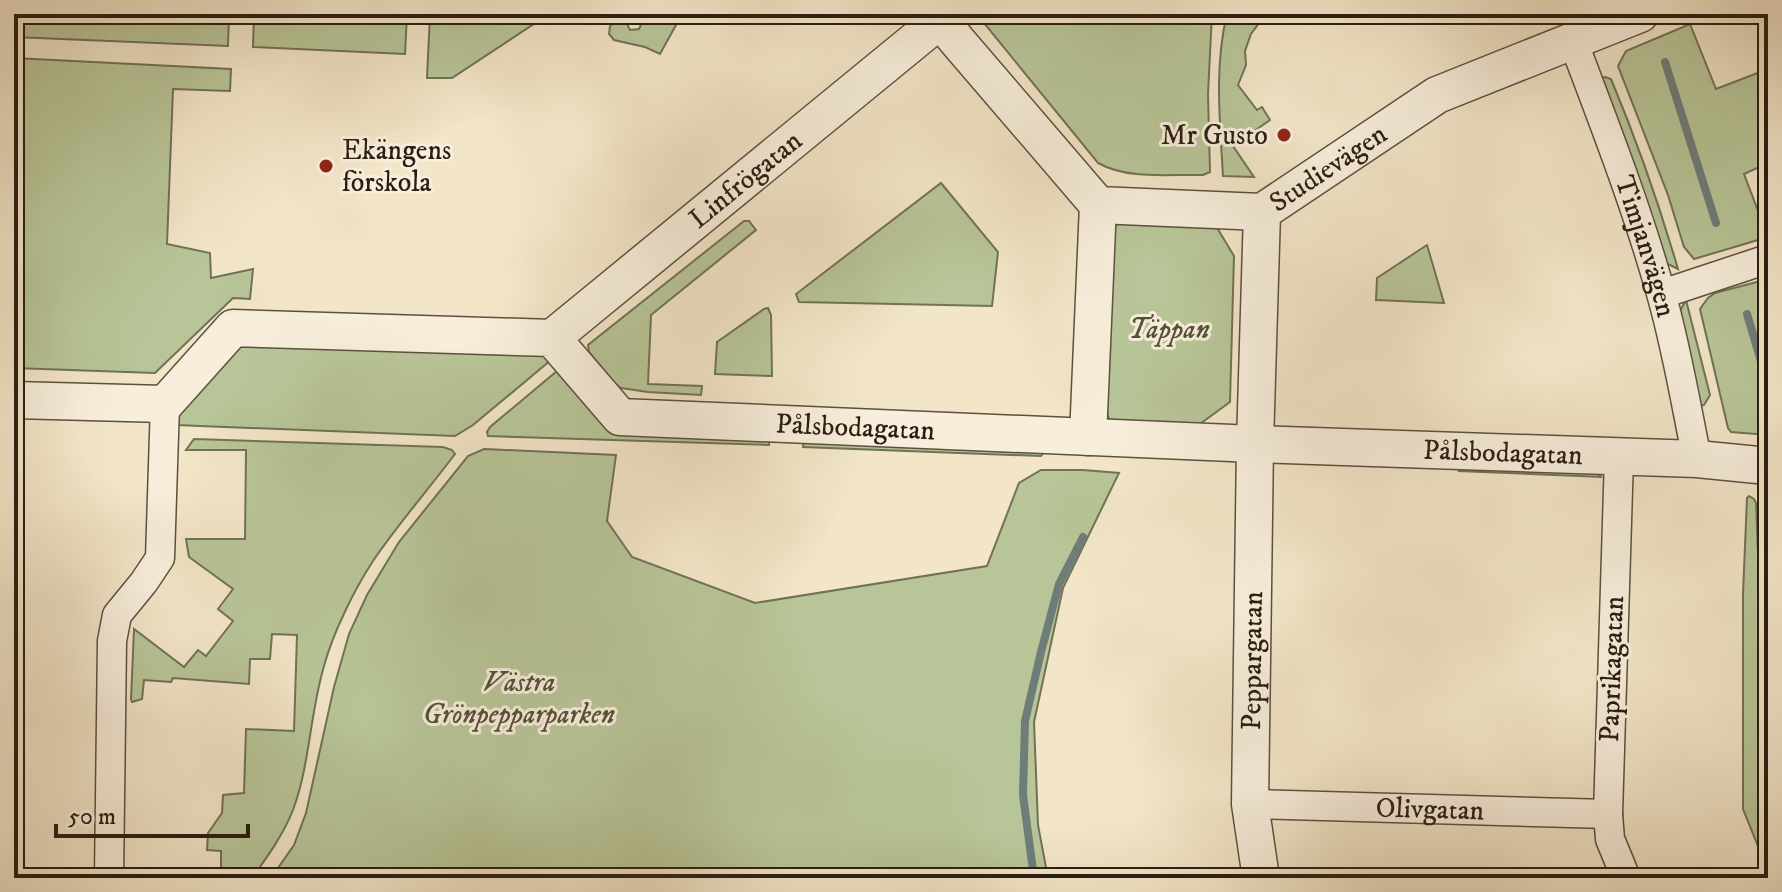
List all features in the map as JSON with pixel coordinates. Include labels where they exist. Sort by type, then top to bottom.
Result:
[{"type":"street","name":"Studievägen","points":[[1098,205],[1262,212],[1437,95],[1640,14]]},
{"type":"street","points":[[938,17],[1098,205],[1088,437]]},
{"type":"street","name":"Linfrögatan","points":[[552,338],[938,17]]},
{"type":"street","name":"Timjanvägen","points":[[1573,41],[1617,158],[1662,294],[1697,459]]},
{"type":"street","points":[[1255,444],[1262,212]]},
{"type":"street","points":[[1662,294],[1768,259]]},
{"type":"street","points":[[109,878],[112,641],[117,615],[160,558],[165,404],[233,328],[552,338]]},
{"type":"street","name":"Pålsbodagatan","points":[[552,338],[620,417],[1697,459],[1768,466]]},
{"type":"street","points":[[14,400],[165,404]]},
{"type":"street","name":"Peppargatan","points":[[1255,444],[1250,804],[1261,878]]},
{"type":"street","name":"Paprikagatan","points":[[1619,457],[1608,814],[1610,839],[1626,878]]},
{"type":"street","name":"Olivgatan","points":[[1250,804],[1608,814]]},
{"type":"green space","points":[[14,14],[229,14],[228,46],[14,37]]},
{"type":"green space","points":[[254,14],[407,14],[405,54],[253,47]]},
{"type":"green space","points":[[430,14],[549,14],[452,78],[427,78]]},
{"type":"green space","points":[[645,14],[664,14],[676,25],[660,54],[614,40],[609,34],[610,26],[616,21],[625,20],[630,30],[639,29]]},
{"type":"green space","points":[[981,14],[1212,14],[1208,94],[1210,172],[1203,175],[1136,174],[1098,163],[984,23]]},
{"type":"green space","points":[[1227,14],[1260,15],[1245,51],[1246,65],[1238,85],[1257,110],[1262,107],[1270,120],[1233,146],[1254,177],[1223,176],[1219,74]]},
{"type":"green space","points":[[1690,24],[1716,89],[1768,69],[1768,163],[1744,174],[1768,237],[1694,259],[1684,247],[1668,195],[1618,66],[1626,51]]},
{"type":"green space","points":[[14,58],[231,69],[230,91],[173,89],[167,244],[210,253],[211,278],[253,269],[250,299],[233,298],[155,373],[14,368]]},
{"type":"green space","points":[[1598,79],[1611,79],[1630,126],[1678,269],[1666,263]]},
{"type":"green space","points":[[941,183],[998,252],[992,306],[799,302],[796,294]]},
{"type":"green space","name":"Täppan","points":[[1131,219],[1213,221],[1234,256],[1230,402],[1193,429],[1124,427],[1109,419],[1104,403],[1107,240],[1116,225]]},
{"type":"green space","points":[[744,221],[749,221],[756,230],[651,315],[648,384],[702,386],[701,395],[648,392],[621,388],[614,383],[589,352],[588,345]]},
{"type":"green space","points":[[1427,245],[1444,303],[1376,300],[1377,278]]},
{"type":"green space","points":[[1768,279],[1768,435],[1731,432],[1700,309],[1715,293]]},
{"type":"green space","points":[[1686,300],[1710,395],[1704,405],[1698,407],[1680,311]]},
{"type":"green space","points":[[768,308],[771,315],[772,376],[715,374],[717,342]]},
{"type":"green space","points":[[243,341],[541,351],[551,360],[473,425],[455,436],[176,425],[178,405]]},
{"type":"green space","points":[[563,366],[611,426],[769,439],[769,445],[488,436],[490,427]]},
{"type":"green space","points":[[194,439],[443,447],[455,454],[373,561],[345,612],[319,684],[299,793],[280,837],[252,878],[221,878],[221,851],[207,850],[208,833],[222,813],[223,795],[244,793],[246,729],[294,731],[297,635],[272,634],[270,659],[250,659],[249,684],[173,678],[171,682],[144,680],[142,699],[132,702],[131,699],[134,629],[184,667],[198,650],[206,656],[233,621],[218,609],[233,589],[189,557],[186,539],[245,539],[246,450],[186,450]]},
{"type":"green space","points":[[804,441],[1044,452],[1041,456],[803,447]]},
{"type":"green space","name":"Västra Grönpepparparken","points":[[484,449],[616,455],[607,521],[632,557],[755,603],[987,566],[1019,483],[1041,470],[1119,473],[1063,588],[1034,722],[1038,825],[1048,878],[271,878],[294,845],[306,813],[334,687],[349,634],[367,595],[399,542],[468,456]]},
{"type":"green space","points":[[1461,466],[1598,473],[1601,477],[1459,471]]},
{"type":"green space","points":[[1749,496],[1756,503],[1758,552],[1768,591],[1768,871],[1743,809],[1743,594]]},
{"type":"waterway","points":[[1665,62],[1716,223]]},
{"type":"waterway","points":[[1747,314],[1768,385]]},
{"type":"waterway","points":[[1034,878],[1023,795],[1025,721],[1059,584],[1083,537]]},
{"type":"place","name":"Mr Gusto","points":[[1284,135]]},
{"type":"place","name":"Ekängens förskola","points":[[326,166]]}]
